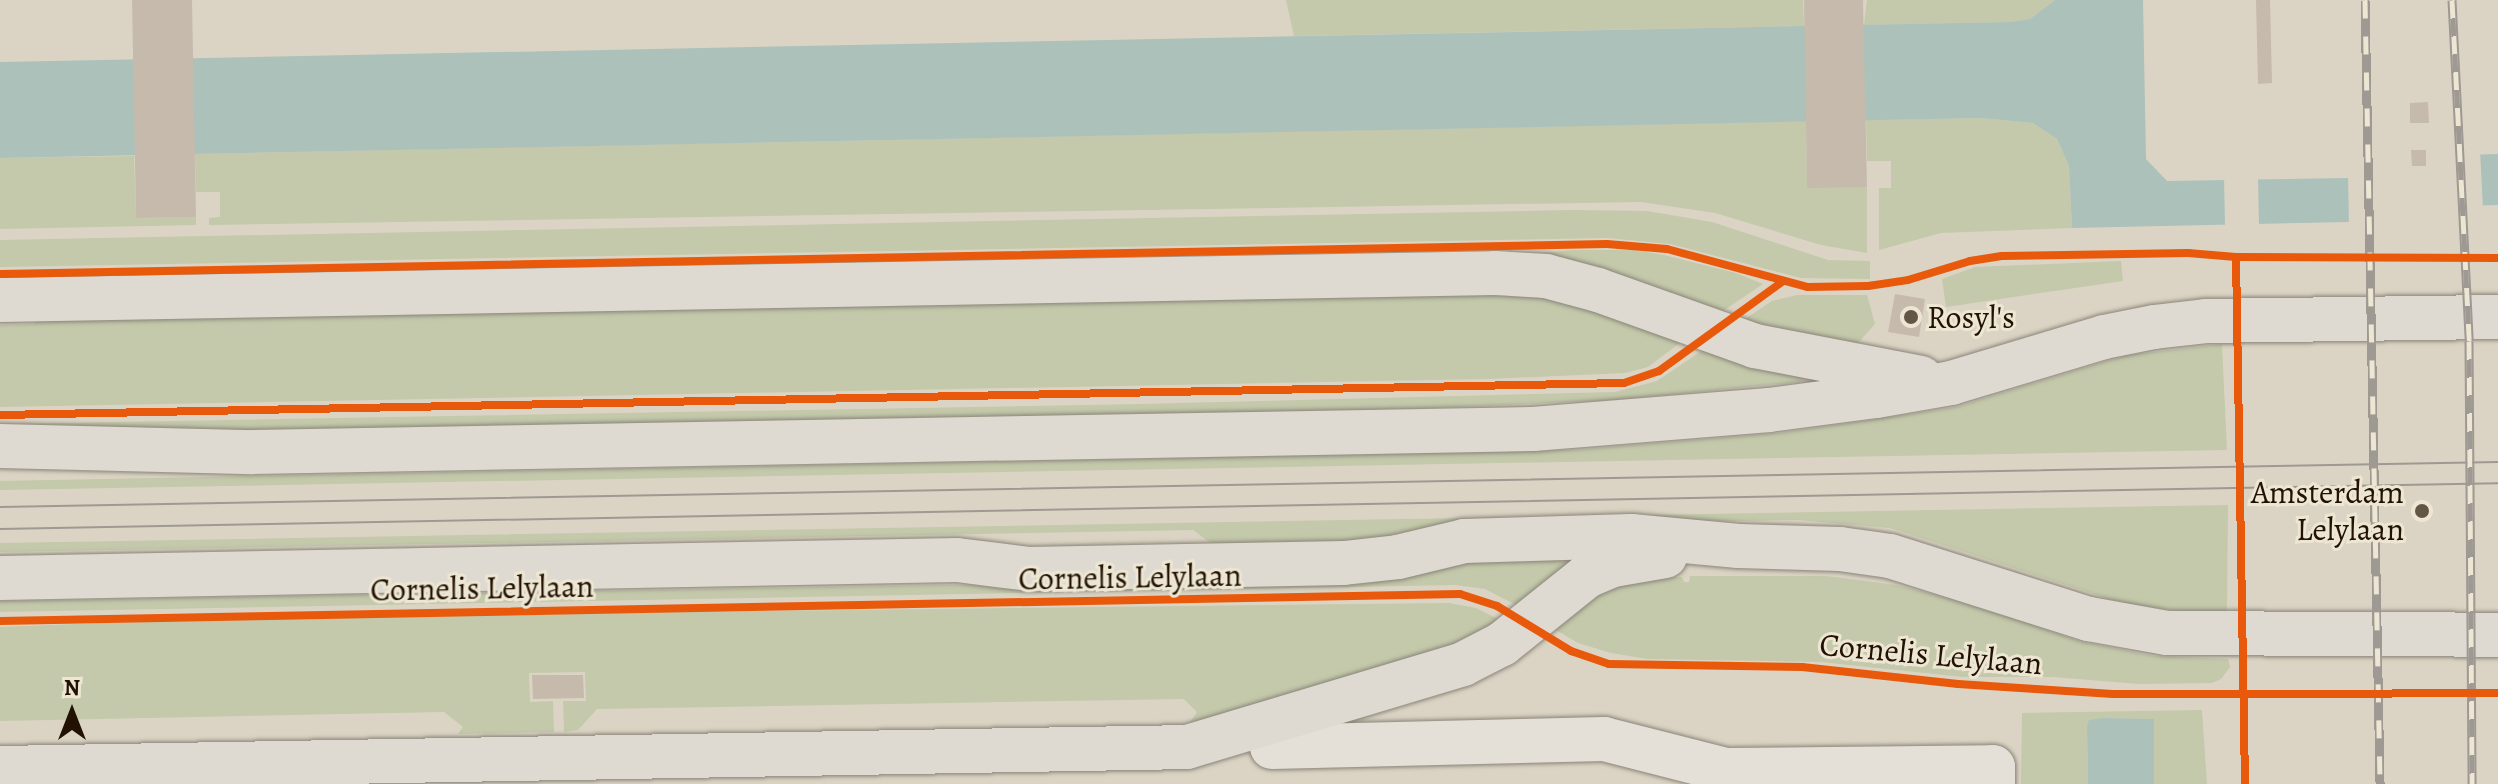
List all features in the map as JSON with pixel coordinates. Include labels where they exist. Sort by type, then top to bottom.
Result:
[{"type":"main road","points":[[0,300],[1495,273],[1546,276],[1598,290],[1755,346],[1951,383]]},
{"type":"main road","points":[[0,446],[253,452],[1533,429],[1769,410],[1951,383],[2104,337],[2154,327],[2206,321],[2498,317]]},
{"type":"main road","name":"Cornelis Lelylaan","points":[[0,578],[957,560],[1029,569],[1344,563],[1398,557],[1464,541],[1631,536],[1739,546],[1802,546],[1890,556],[2089,619],[2142,630],[2206,635],[2498,635]]},
{"type":"main road","points":[[0,768],[515,771],[1187,747],[1266,752],[1489,652],[1570,587],[1613,565],[1739,546]]},
{"type":"street","points":[[1266,752],[1604,739],[1726,770],[1993,776]]},
{"type":"green space","points":[[1286,0],[1803,0],[1804,26],[1294,36]]},
{"type":"green space","points":[[1867,0],[2055,0],[2030,19],[2010,22],[1864,25]]},
{"type":"green space","points":[[1981,118],[2033,123],[2057,139],[2069,166],[2072,228],[1941,233],[1879,250],[1879,188],[1891,188],[1891,161],[1867,161],[1866,120]]},
{"type":"green space","points":[[1806,121],[1807,187],[1867,187],[1867,253],[1821,245],[1715,213],[1641,202],[209,225],[209,218],[220,217],[220,192],[196,192],[195,154]]},
{"type":"green space","points":[[134,156],[136,218],[196,217],[196,225],[0,229],[0,158]]},
{"type":"green space","points":[[1647,211],[1712,222],[1828,260],[1870,261],[1870,279],[1801,278],[1670,244],[1607,238],[0,267],[0,240]]},
{"type":"green space","points":[[1633,250],[1664,255],[1736,273],[1763,284],[1717,315],[1530,254]]},
{"type":"green space","points":[[2121,261],[2123,281],[1946,307],[1942,279],[1975,267]]},
{"type":"green space","points":[[1450,293],[1559,297],[1681,342],[1648,367],[1625,373],[1488,379],[0,407],[0,325],[34,324],[44,313]]},
{"type":"green space","points":[[1797,295],[1867,295],[1875,324],[1858,343],[1795,337],[1745,319],[1772,301]]},
{"type":"green space","points":[[2222,344],[2227,450],[0,490],[0,481],[1574,450],[1780,433],[1956,407],[2127,355]]},
{"type":"green space","points":[[1706,348],[1805,378],[1799,382],[1615,400],[1411,409],[0,436],[0,424],[1141,404],[1615,392],[1657,381]]},
{"type":"green space","points":[[2228,505],[2227,613],[2185,612],[2122,603],[1890,528],[1798,520],[1466,526],[1416,535],[1223,552],[1193,530],[0,552],[0,543]]},
{"type":"green space","points":[[1591,551],[1516,605],[1485,589],[1455,585],[0,612],[0,601],[1364,578],[1454,560]]},
{"type":"green space","points":[[1690,576],[1826,576],[1896,585],[1977,605],[2082,642],[2154,656],[2228,659],[2230,667],[2221,679],[2212,683],[2139,684],[2053,677],[1963,677],[1821,662],[1648,659],[1578,643],[1551,627],[1591,590],[1635,578],[1682,577],[1684,582],[1689,582]]},
{"type":"green space","points":[[1449,603],[1476,608],[1504,622],[1498,633],[1189,724],[1197,712],[1184,699],[597,709],[578,730],[564,732],[563,701],[586,701],[585,672],[529,673],[530,702],[553,701],[554,732],[458,734],[463,727],[444,712],[0,721],[0,627],[259,617]]},
{"type":"green space","points":[[2202,710],[2207,784],[2154,784],[2153,719],[2103,718],[2090,720],[2087,727],[2088,784],[2021,784],[2022,713]]},
{"type":"water","points":[[2055,0],[2143,0],[2146,159],[2167,181],[2348,178],[2465,155],[2498,154],[2498,205],[2466,206],[2347,222],[2072,228],[2069,166],[2057,139],[2033,123],[1981,118],[0,158],[0,62],[2010,22],[2030,19]]},
{"type":"water","points":[[2154,719],[2154,784],[2088,784],[2087,727],[2089,720]]},
{"type":"pier","points":[[2480,150],[2483,209],[2349,226],[2348,174]]},
{"type":"pier","points":[[2224,176],[2258,176],[2259,226],[2225,226]]},
{"type":"building","points":[[132,0],[192,0],[196,217],[136,218]]},
{"type":"building","points":[[1804,0],[1863,0],[1867,187],[1807,188]]},
{"type":"building","points":[[2256,0],[2270,0],[2272,83],[2258,84]]},
{"type":"building","points":[[2428,102],[2429,123],[2410,123],[2410,103]]},
{"type":"building","points":[[2411,150],[2426,150],[2426,166],[2412,166]]},
{"type":"building","points":[[1895,294],[1925,299],[1919,337],[1888,332]]},
{"type":"building","points":[[532,675],[583,675],[584,698],[533,699]]},
{"type":"tram line","points":[[0,507],[2498,462]]},
{"type":"tram line","points":[[0,529],[2498,483]]},
{"type":"railway","points":[[2365,0],[2380,784]]},
{"type":"railway","points":[[2452,0],[2469,341],[2472,784]]},
{"type":"cycle path","points":[[0,274],[1607,244],[1667,249],[1808,287],[1868,286],[1908,280],[1970,261],[2002,256],[2188,253],[2236,257],[2498,258]]},
{"type":"cycle path","points":[[2236,257],[2245,784]]},
{"type":"cycle path","points":[[0,415],[1624,383],[1659,371],[1782,282]]},
{"type":"cycle path","points":[[0,621],[1460,594],[1497,606],[1571,651],[1609,664],[1802,667],[1958,684],[2113,694],[2498,693]]},
{"type":"place","name":"Rosyl's","points":[[1911,317]]},
{"type":"place","name":"Amsterdam Lelylaan","points":[[2422,511]]}]
